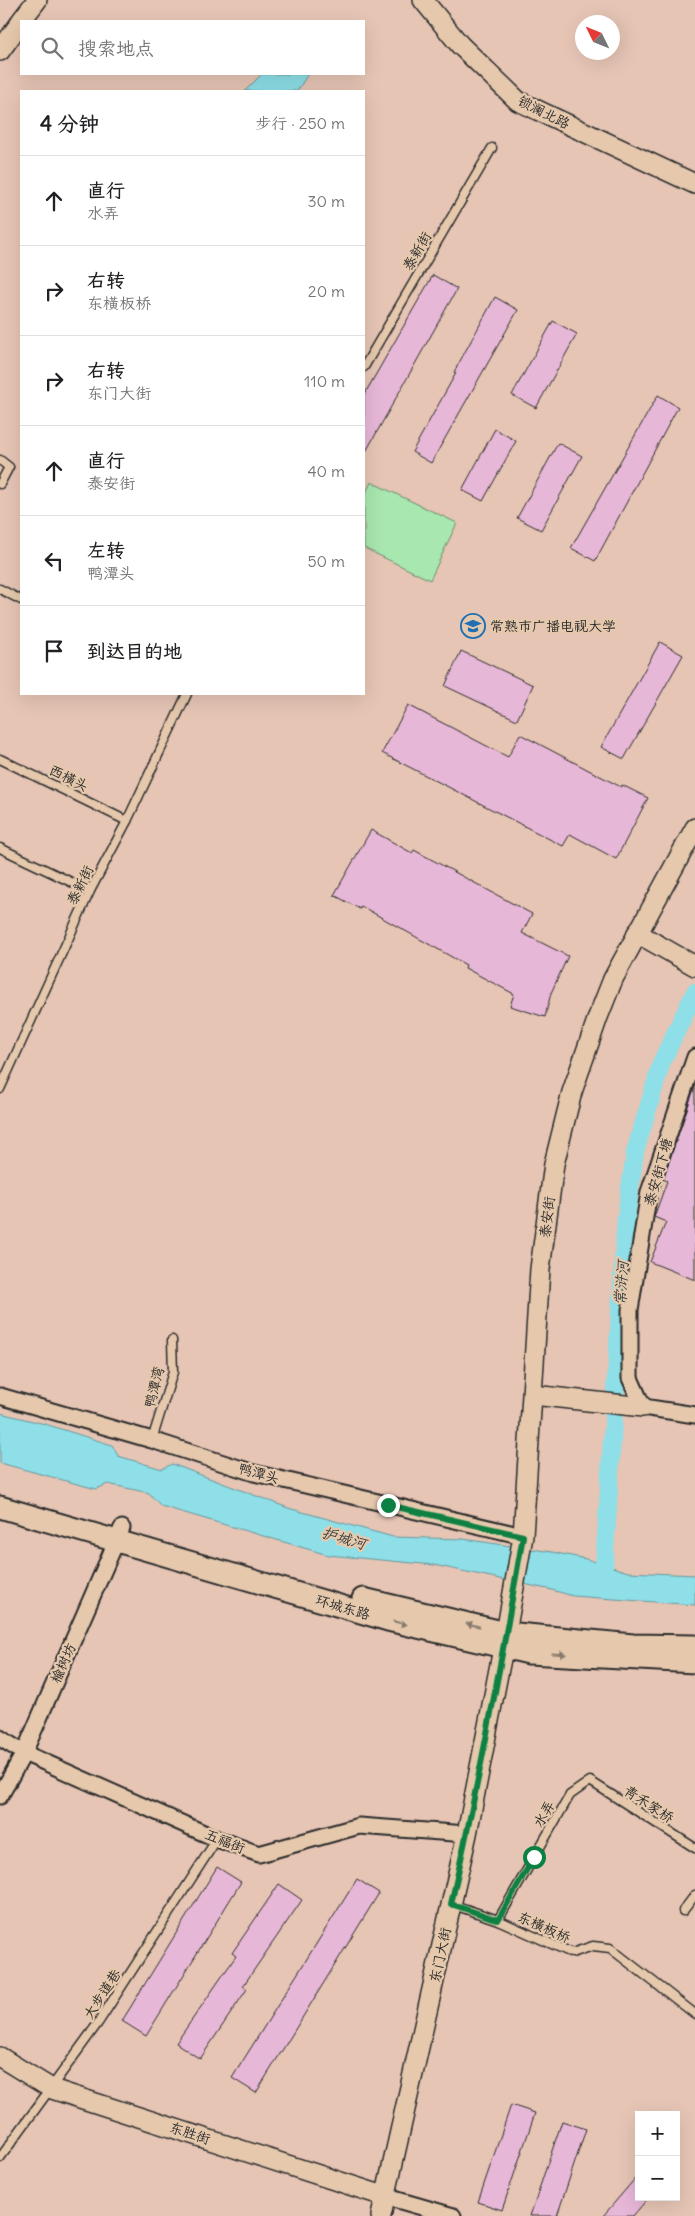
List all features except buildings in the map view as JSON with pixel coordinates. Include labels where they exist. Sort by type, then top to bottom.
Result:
[{"type":"main road","name":"环城东路","points":[[0,1495],[120,1534]]},
{"type":"main road","name":"环城东路","points":[[0,1507],[120,1534],[368,1600],[505,1641],[529,1653],[695,1662]]},
{"type":"main road","name":"环城东路","points":[[505,1641],[695,1646]]},
{"type":"street","points":[[22,20],[37,0]]},
{"type":"street","name":"锁澜北路","points":[[423,0],[460,45],[518,102],[695,184]]},
{"type":"street","points":[[0,50],[20,22]]},
{"type":"street","name":"泰安街","points":[[505,1641],[523,1536],[540,1269],[554,1164],[572,1092],[613,979],[695,828]]},
{"type":"street","points":[[637,934],[695,966]]},
{"type":"street","name":"泰安街下塘","points":[[643,1407],[630,1378],[630,1310],[649,1192],[695,1057]]},
{"type":"street","points":[[533,1395],[643,1407],[695,1415]]},
{"type":"street","name":"鸭潭头","points":[[0,1396],[152,1440],[254,1473],[523,1536]]},
{"type":"street","name":"榆树坊","points":[[0,1796],[24,1753],[120,1534]]},
{"type":"street","name":"东门大街","points":[[381,2216],[467,1834],[505,1641]]},
{"type":"street","name":"五福街","points":[[0,1738],[24,1753],[217,1838],[259,1854],[359,1826],[467,1834]]},
{"type":"street","name":"东胜街","points":[[0,2057],[52,2089],[387,2196]]},
{"type":"street","points":[[387,2196],[453,2216]]},
{"type":"lane","name":"泰新街","points":[[365,365],[492,148]]},
{"type":"lane","points":[[0,460],[9,467],[0,484]]},
{"type":"lane","points":[[0,589],[20,599]]},
{"type":"lane","name":"泰新街","points":[[0,1089],[90,891],[127,820],[187,695]]},
{"type":"lane","name":"西横头","points":[[0,759],[127,820]]},
{"type":"lane","points":[[0,848],[90,891]]},
{"type":"lane","name":"鸭潭湾","points":[[152,1440],[173,1372],[172,1340]]},
{"type":"lane","name":"青禾家桥","points":[[590,1781],[695,1848]]},
{"type":"lane","name":"水弄","points":[[498,1920],[570,1795],[590,1781]]},
{"type":"lane","name":"大步道巷","points":[[0,2158],[52,2089],[98,2023],[217,1838]]},
{"type":"lane","points":[[684,1911],[695,1895]]},
{"type":"lane","name":"东横板桥","points":[[451,1904],[498,1920],[572,1953],[593,1946],[610,1948],[695,2014]]},
{"type":"green space","points":[[371,482],[457,523],[430,580],[365,548],[365,495]]},
{"type":"water","points":[[261,75],[307,75],[298,90],[246,90]]},
{"type":"water","name":"护城河","points":[[0,1413],[45,1424],[112,1445],[118,1456],[162,1469],[172,1464],[288,1508],[393,1537],[463,1539],[552,1552],[586,1559],[628,1572],[695,1575],[695,1605],[573,1596],[434,1565],[328,1555],[161,1506],[149,1493],[108,1484],[96,1489],[0,1463]]},
{"type":"waterway","name":"常浒河","points":[[603,1584],[626,1217],[635,1152],[662,1061],[695,992]]},
{"type":"place","name":"常熟市广播电视大学","points":[[473,626]]},
{"type":"route","points":[[388,1505],[523,1536],[467,1834],[451,1904],[498,1920],[534,1857]]}]
